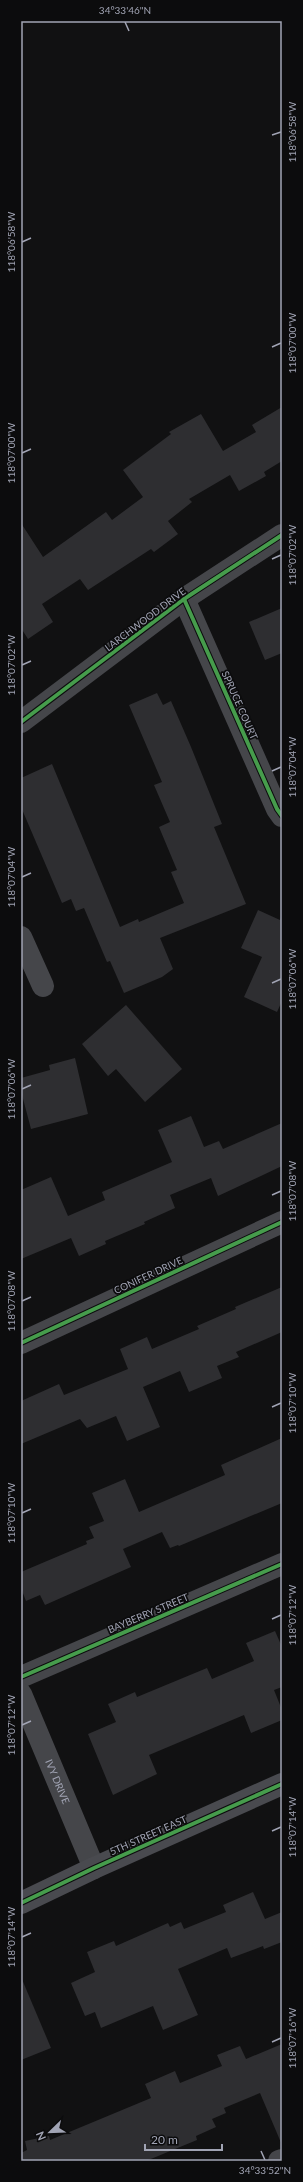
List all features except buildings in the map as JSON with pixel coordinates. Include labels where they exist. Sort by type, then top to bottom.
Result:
[{"type":"street","name":"LARCHWOOD DRIVE","points":[[21,722],[184,599],[282,535]]},
{"type":"street","name":"SPRUCE COURT","points":[[184,599],[277,809],[282,816]]},
{"type":"street","points":[[21,937],[43,986]]},
{"type":"street","name":"CONIFER DRIVE","points":[[21,1343],[282,1222]]},
{"type":"street","name":"BAYBERRY STREET","points":[[21,1677],[282,1564]]},
{"type":"street","name":"IVY DRIVE","points":[[21,1694],[94,1868]]},
{"type":"street","name":"5TH STREET EAST","points":[[21,1903],[94,1868],[282,1784]]},
{"type":"cycle path","points":[[21,722],[184,599],[282,535]]},
{"type":"cycle path","points":[[184,599],[277,809],[282,816]]},
{"type":"cycle path","points":[[21,1343],[282,1222]]},
{"type":"cycle path","points":[[21,1677],[282,1564]]},
{"type":"cycle path","points":[[21,1903],[94,1868],[282,1784]]}]
